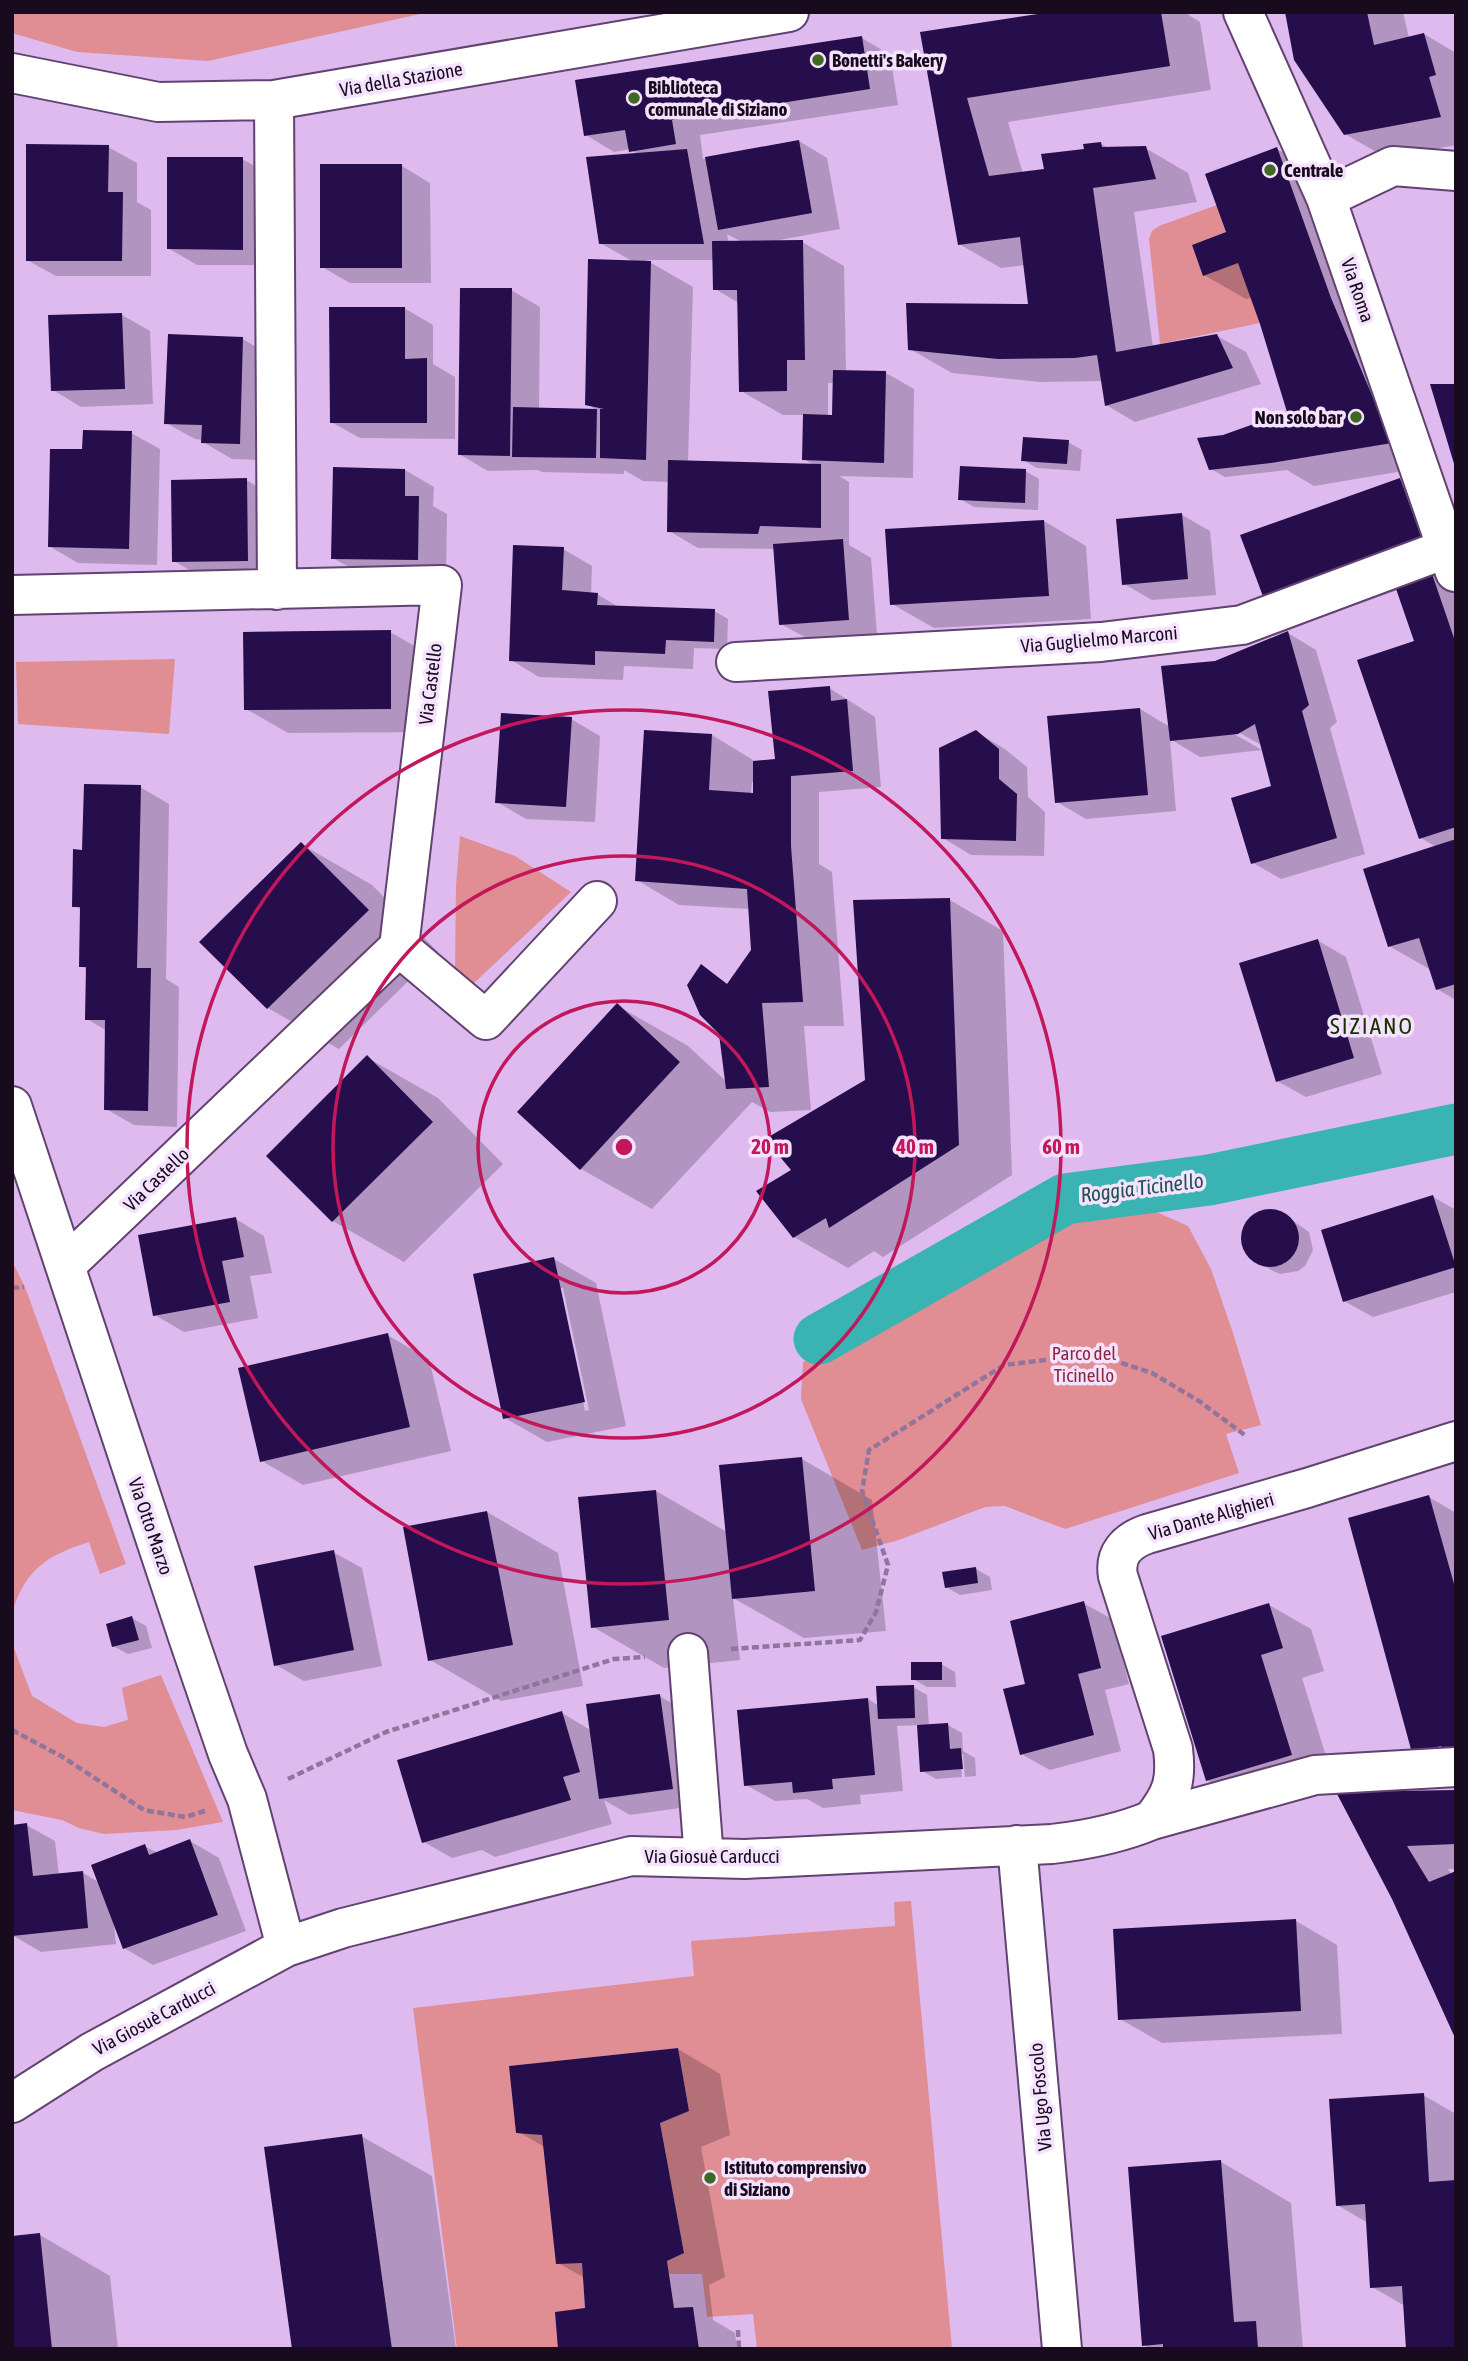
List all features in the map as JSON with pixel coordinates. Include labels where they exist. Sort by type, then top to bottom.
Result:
[{"type":"street","name":"Via della Stazione","points":[[12,74],[158,102],[274,100],[789,12]]},
{"type":"street","name":"Via Roma","points":[[1243,12],[1326,198],[1452,561]]},
{"type":"street","points":[[274,100],[277,590]]},
{"type":"street","points":[[1326,198],[1393,166],[1456,171]]},
{"type":"street","name":"Via Guglielmo Marconi","points":[[736,662],[1101,642],[1242,625],[1452,561]]},
{"type":"street","name":"Via Castello","points":[[12,595],[442,585],[399,947],[65,1266]]},
{"type":"street","points":[[399,947],[486,1020],[597,901]]},
{"type":"street","name":"Via Otto Marzo","points":[[12,1106],[192,1650],[247,1799],[286,1947]]},
{"type":"street","name":"Via Dante Alighieri","points":[[1152,1820],[1165,1803],[1174,1784],[1173,1749],[1118,1576],[1116,1566],[1120,1553],[1130,1542],[1147,1534],[1456,1441]]},
{"type":"street","points":[[688,1653],[704,1858]]},
{"type":"street","name":"Via Giosuè Carducci","points":[[12,2103],[92,2052],[286,1947],[343,1928],[631,1856],[745,1859],[1096,1839],[1152,1820],[1315,1775],[1456,1767]]},
{"type":"street","name":"Via Ugo Foscolo","points":[[1017,1845],[1062,2349]]},
{"type":"path","points":[[12,1730],[61,1756],[144,1810],[185,1817],[247,1799],[386,1732],[614,1659],[767,1645],[860,1640],[876,1612],[888,1565],[862,1491],[869,1450],[1004,1365],[1094,1354],[1152,1373],[1199,1401],[1247,1436]]},
{"type":"path","points":[[738,2330],[739,2349]]},
{"type":"green space","points":[[12,12],[429,12],[208,61],[77,52],[12,33]]},
{"type":"green space","points":[[1217,205],[1226,232],[1192,245],[1203,275],[1238,263],[1260,323],[1160,344],[1149,239],[1152,231]]},
{"type":"green space","points":[[175,659],[169,734],[18,724],[16,662]]},
{"type":"green space","points":[[460,836],[515,856],[571,892],[474,983],[455,971],[456,886]]},
{"type":"green space","name":"Parco del Ticinello","points":[[1147,1208],[1188,1226],[1211,1269],[1261,1425],[1226,1434],[1239,1473],[1065,1529],[1005,1506],[985,1507],[899,1540],[862,1550],[801,1399],[803,1362],[912,1297],[1021,1222],[1076,1210]]},
{"type":"green space","points":[[12,1261],[25,1287],[126,1564],[100,1574],[89,1542],[61,1552],[31,1575],[17,1598],[12,1613]]},
{"type":"green space","points":[[12,1643],[32,1696],[77,1723],[104,1727],[128,1720],[122,1688],[161,1675],[223,1822],[176,1830],[104,1834],[79,1828],[62,1820],[12,1810]]},
{"type":"green space","name":"Istituto comprensivo di Siziano","points":[[911,1901],[952,2349],[757,2349],[753,2314],[707,2317],[702,2274],[669,2274],[667,2261],[684,2253],[660,2123],[689,2111],[678,2048],[510,2066],[516,2132],[542,2135],[582,2263],[585,2308],[558,2349],[457,2349],[413,2008],[694,1976],[691,1941],[895,1926],[894,1902]]},
{"type":"building","points":[[1051,12],[1161,12],[1170,66],[967,98],[989,176],[1044,169],[1041,154],[1084,149],[1083,144],[1101,142],[1102,147],[1146,146],[1156,179],[1093,188],[1116,352],[1217,334],[1233,368],[1105,406],[1097,355],[1075,358],[998,359],[908,350],[906,303],[1028,304],[1020,237],[958,245],[920,32]]},
{"type":"building","points":[[1285,12],[1367,12],[1374,45],[1424,33],[1436,75],[1429,77],[1441,117],[1344,135],[1294,60]]},
{"type":"building","points":[[862,36],[870,89],[672,120],[676,144],[629,152],[625,130],[584,136],[575,80]]},
{"type":"building","points":[[799,140],[812,213],[718,230],[705,157]]},
{"type":"building","points":[[26,144],[109,145],[108,192],[123,192],[122,261],[26,261]]},
{"type":"building","points":[[1277,147],[1331,298],[1392,443],[1271,463],[1209,470],[1197,438],[1223,435],[1287,412],[1238,263],[1203,276],[1192,245],[1226,232],[1205,174]]},
{"type":"building","points":[[687,149],[704,244],[599,244],[586,157]]},
{"type":"building","points":[[167,157],[243,157],[243,250],[167,249]]},
{"type":"building","points":[[320,164],[402,164],[402,268],[320,268]]},
{"type":"building","points":[[803,240],[805,360],[787,360],[787,391],[739,392],[737,290],[713,290],[712,241]]},
{"type":"building","points":[[588,259],[651,261],[646,460],[600,458],[600,409],[604,409],[585,405]]},
{"type":"building","points":[[460,288],[512,288],[510,456],[458,455]]},
{"type":"building","points":[[329,307],[405,307],[405,359],[427,358],[427,423],[330,423]]},
{"type":"building","points":[[122,313],[125,389],[51,391],[48,315]]},
{"type":"building","points":[[168,334],[243,337],[240,444],[201,443],[202,425],[164,424]]},
{"type":"building","points":[[833,370],[886,371],[884,463],[802,460],[803,414],[832,415]]},
{"type":"building","points":[[1430,384],[1456,384],[1456,467],[1455,467]]},
{"type":"building","points":[[513,407],[597,409],[596,458],[512,457]]},
{"type":"building","points":[[83,430],[132,431],[129,549],[48,547],[50,449],[82,449]]},
{"type":"building","points":[[1023,437],[1069,440],[1067,464],[1021,461]]},
{"type":"building","points":[[668,460],[821,464],[821,528],[760,526],[758,534],[667,532]]},
{"type":"building","points":[[960,466],[1026,469],[1025,503],[958,500]]},
{"type":"building","points":[[333,467],[405,469],[405,496],[419,496],[418,560],[331,559]]},
{"type":"building","points":[[247,478],[248,561],[172,562],[171,480]]},
{"type":"building","points":[[1400,478],[1423,542],[1264,599],[1240,535]]},
{"type":"building","points":[[1182,513],[1188,579],[1122,585],[1116,519]]},
{"type":"building","points":[[1044,520],[1049,596],[890,605],[885,529]]},
{"type":"building","points":[[843,539],[849,620],[779,625],[773,544]]},
{"type":"building","points":[[513,545],[564,547],[562,590],[598,593],[597,605],[715,609],[714,642],[666,640],[665,654],[595,651],[595,665],[509,661]]},
{"type":"building","points":[[1430,568],[1456,644],[1456,827],[1419,839],[1357,660],[1414,641],[1393,580]]},
{"type":"building","points":[[391,630],[391,709],[244,710],[243,632]]},
{"type":"building","points":[[1288,631],[1309,705],[1302,711],[1337,838],[1251,864],[1231,798],[1271,786],[1255,724],[1238,734],[1170,741],[1161,666],[1215,661]]},
{"type":"building","points":[[830,686],[831,701],[847,699],[853,771],[791,776],[791,846],[803,1002],[762,1003],[769,1087],[726,1089],[719,1034],[700,1015],[687,985],[701,964],[727,984],[751,950],[747,889],[635,881],[644,730],[712,734],[709,790],[753,793],[753,761],[775,759],[768,691]]},
{"type":"building","points":[[1140,708],[1148,795],[1055,803],[1047,716]]},
{"type":"building","points":[[501,713],[572,717],[566,807],[495,803]]},
{"type":"building","points":[[976,730],[999,749],[999,779],[1017,794],[1016,841],[941,839],[939,748]]},
{"type":"building","points":[[84,784],[141,785],[137,968],[151,968],[148,1111],[104,1110],[105,1020],[85,1020],[86,967],[79,967],[80,907],[72,907],[73,849],[82,850]]},
{"type":"building","points":[[1456,839],[1456,984],[1436,990],[1419,938],[1388,947],[1363,869]]},
{"type":"building","points":[[301,842],[369,910],[267,1009],[199,942]]},
{"type":"building","points":[[950,898],[959,1145],[829,1228],[826,1218],[793,1238],[756,1191],[791,1170],[765,1139],[865,1080],[853,900]]},
{"type":"building","points":[[1318,939],[1354,1058],[1276,1082],[1239,963]]},
{"type":"building","points":[[617,1003],[680,1062],[580,1170],[517,1112]]},
{"type":"building","points":[[367,1055],[433,1122],[332,1222],[266,1156]]},
{"type":"building","points":[[1433,1195],[1456,1267],[1343,1302],[1321,1230]]},
{"type":"building","points":[[1270,1209],[1281,1211],[1294,1222],[1299,1238],[1297,1249],[1286,1262],[1270,1267],[1259,1265],[1246,1254],[1241,1238],[1243,1227],[1254,1214]]},
{"type":"building","points":[[236,1217],[244,1257],[222,1261],[230,1302],[153,1316],[138,1235]]},
{"type":"building","points":[[554,1257],[585,1402],[503,1419],[473,1274]]},
{"type":"building","points":[[388,1333],[410,1427],[260,1462],[238,1368]]},
{"type":"building","points":[[802,1457],[815,1591],[732,1599],[719,1465]]},
{"type":"building","points":[[656,1490],[669,1620],[591,1628],[578,1497]]},
{"type":"building","points":[[1429,1495],[1456,1591],[1456,1761],[1446,1764],[1441,1746],[1412,1753],[1348,1518]]},
{"type":"building","points":[[487,1511],[513,1645],[428,1661],[403,1527]]},
{"type":"building","points":[[334,1550],[354,1650],[274,1666],[254,1566]]},
{"type":"building","points":[[976,1567],[978,1583],[945,1588],[942,1572]]},
{"type":"building","points":[[1084,1601],[1101,1668],[1078,1674],[1094,1735],[1020,1755],[1003,1689],[1025,1684],[1010,1621]]},
{"type":"building","points":[[1269,1603],[1283,1648],[1261,1655],[1292,1755],[1206,1781],[1161,1636]]},
{"type":"building","points":[[132,1616],[139,1640],[112,1647],[106,1624]]},
{"type":"building","points":[[911,1662],[942,1662],[942,1680],[911,1680]]},
{"type":"building","points":[[914,1685],[915,1718],[878,1719],[876,1686]]},
{"type":"building","points":[[660,1694],[673,1789],[599,1799],[586,1704]]},
{"type":"building","points":[[868,1698],[875,1775],[832,1779],[833,1789],[793,1793],[792,1782],[744,1786],[737,1710]]},
{"type":"building","points":[[562,1711],[580,1772],[563,1777],[571,1800],[422,1843],[397,1760]]},
{"type":"building","points":[[948,1723],[950,1749],[961,1748],[963,1769],[920,1772],[917,1725]]},
{"type":"building","points":[[1456,1790],[1456,1844],[1407,1846],[1429,1882],[1456,1871],[1456,2040],[1392,1899],[1336,1792]]},
{"type":"building","points":[[27,1823],[33,1876],[83,1871],[88,1928],[12,1936],[12,1825]]},
{"type":"building","points":[[190,1839],[218,1915],[123,1949],[91,1865],[145,1844],[149,1855]]},
{"type":"building","points":[[1296,1919],[1301,2011],[1118,2020],[1113,1929]]},
{"type":"building","points":[[678,2048],[689,2111],[660,2123],[684,2253],[667,2261],[674,2308],[693,2307],[699,2349],[558,2349],[555,2312],[585,2308],[582,2263],[556,2264],[542,2135],[516,2133],[509,2066]]},
{"type":"building","points":[[1424,2093],[1429,2182],[1456,2180],[1456,2349],[1406,2349],[1402,2286],[1370,2288],[1365,2204],[1336,2206],[1329,2099]]},
{"type":"building","points":[[362,2134],[392,2349],[292,2349],[264,2147]]},
{"type":"building","points":[[1221,2160],[1234,2322],[1256,2321],[1258,2349],[1163,2349],[1163,2344],[1142,2346],[1128,2167]]},
{"type":"building","points":[[40,2233],[52,2349],[12,2349],[12,2236]]},
{"type":"waterway","name":"Roggia Ticinello","points":[[819,1339],[1065,1199],[1209,1180],[1456,1129]]},
{"type":"place","name":"Bonetti's Bakery","points":[[818,60]]},
{"type":"place","name":"Biblioteca comunale di Siziano","points":[[634,98]]},
{"type":"place","name":"Centrale","points":[[1270,170]]},
{"type":"place","name":"Non solo bar","points":[[1356,417]]},
{"type":"place","name":"Istituto comprensivo di Siziano","points":[[710,2178]]},
{"type":"district","name":"SIZIANO","points":[[1372,1026]]}]
